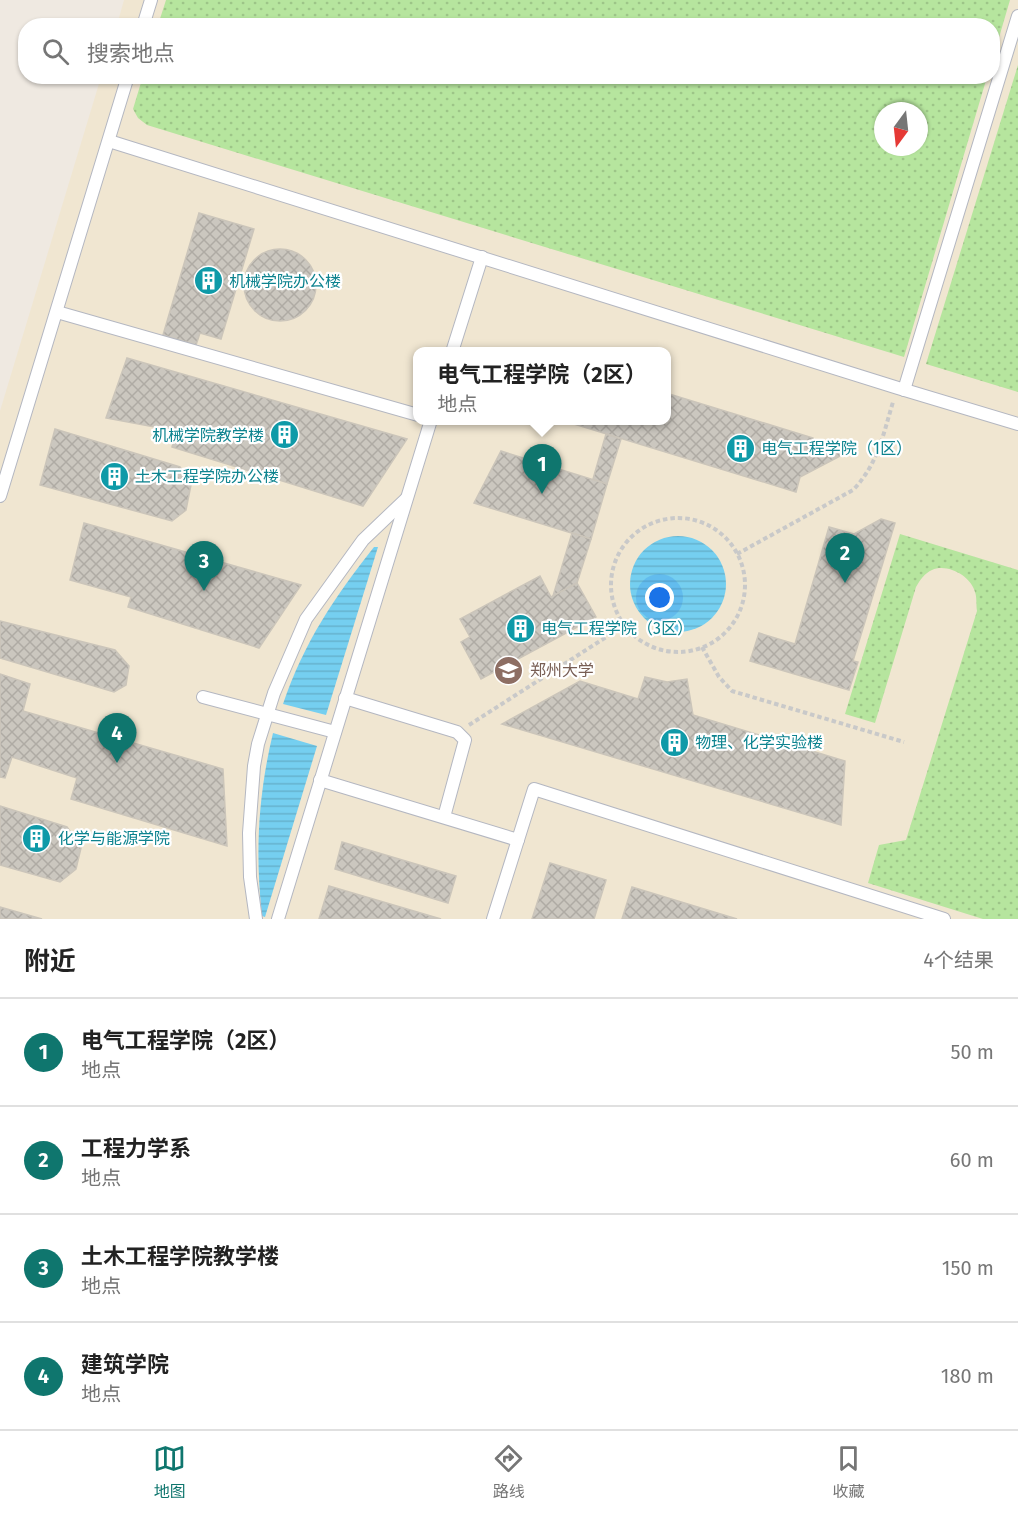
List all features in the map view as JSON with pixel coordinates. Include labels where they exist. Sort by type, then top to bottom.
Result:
[{"type":"lane","points":[[145,18],[151,0]]},
{"type":"lane","points":[[1000,73],[1018,16]]},
{"type":"lane","points":[[0,496],[126,84]]},
{"type":"lane","points":[[901,389],[997,84]]},
{"type":"lane","points":[[109,141],[1018,424]]},
{"type":"lane","points":[[453,347],[482,257]]},
{"type":"lane","points":[[57,312],[413,415]]},
{"type":"lane","points":[[278,919],[429,425]]},
{"type":"lane","points":[[256,919],[250,877],[249,833],[254,766],[258,744],[268,714],[306,619],[363,540],[407,498]]},
{"type":"lane","points":[[203,697],[335,732]]},
{"type":"lane","points":[[345,698],[457,732],[465,740],[444,817]]},
{"type":"lane","points":[[320,780],[518,840]]},
{"type":"lane","points":[[493,919],[534,789],[944,919]]},
{"type":"path","points":[[737,554],[853,490],[866,477],[874,463],[901,389]]},
{"type":"path","points":[[691,519],[718,531],[729,541],[742,568],[745,582],[744,597],[739,612],[722,635],[702,647],[687,651],[662,649],[639,639],[625,625],[615,608],[612,596],[612,570],[624,544],[634,533],[661,520],[691,519]]},
{"type":"path","points":[[457,732],[625,625]]},
{"type":"path","points":[[702,647],[719,677],[732,691],[904,742]]},
{"type":"shaded area","name":"郑州大学","points":[[124,0],[1018,0],[1018,919],[0,919],[0,411],[99,84],[1000,84],[1000,18],[119,18]]},
{"type":"green space","points":[[166,0],[1010,0],[1000,34],[1000,18],[160,18]]},
{"type":"green space","points":[[1018,65],[1018,392],[926,364]]},
{"type":"green space","points":[[141,84],[985,84],[904,357],[147,125],[138,118],[133,109]]},
{"type":"green space","points":[[900,534],[1018,570],[1018,919],[983,919],[868,883],[879,845],[906,840],[977,611],[973,586],[964,576],[944,568],[927,573],[916,587],[875,723],[845,714]]},
{"type":"water","points":[[669,536],[687,536],[705,544],[718,557],[726,575],[723,603],[705,624],[687,632],[669,632],[651,624],[638,611],[630,593],[630,575],[638,557],[651,544]]},
{"type":"water","points":[[374,547],[378,547],[326,715],[283,704],[300,660],[321,621]]},
{"type":"water","points":[[273,733],[317,746],[265,917],[262,916],[260,892],[259,824],[264,779]]},
{"type":"building","name":"机械学院办公楼","points":[[199,213],[254,229],[221,339],[200,333],[196,345],[163,335]]},
{"type":"building","points":[[280,249],[294,252],[306,259],[313,271],[316,285],[313,299],[306,311],[294,318],[280,321],[266,318],[254,311],[247,299],[244,285],[247,271],[254,259],[266,252]]},
{"type":"building","name":"机械学院教学楼","points":[[127,358],[407,439],[363,506],[172,447],[176,431],[106,418]]},
{"type":"building","name":"电气工程学院（1区）","points":[[671,395],[813,438],[812,443],[846,453],[800,477],[796,492],[577,425],[671,425]]},
{"type":"building","name":"土木工程学院办公楼","points":[[55,429],[180,467],[191,485],[186,510],[172,521],[40,485]]},
{"type":"building","points":[[606,434],[621,439],[607,484],[593,479]]},
{"type":"building","points":[[501,451],[607,484],[591,539],[474,503]]},
{"type":"building","points":[[881,519],[895,523],[853,661],[858,662],[849,690],[750,661],[759,633],[795,644],[829,527],[854,534]]},
{"type":"building","points":[[84,523],[301,585],[259,648],[128,607],[131,597],[70,580]]},
{"type":"building","points":[[572,533],[591,539],[577,583],[553,596]]},
{"type":"building","name":"电气工程学院（3区）","points":[[540,576],[551,597],[577,583],[596,617],[481,679],[461,642],[470,637],[460,619]]},
{"type":"building","points":[[0,621],[115,650],[129,666],[126,685],[114,692],[0,658]]},
{"type":"building","points":[[0,674],[30,684],[23,711],[223,769],[227,846],[71,799],[77,778],[12,757],[5,778],[0,777]]},
{"type":"building","name":"物理、化学实验楼","points":[[645,677],[667,682],[687,679],[693,715],[845,761],[841,825],[502,724],[580,681],[638,699]]},
{"type":"building","name":"化学与能源学院","points":[[0,806],[67,827],[81,848],[76,869],[60,882],[0,865]]},
{"type":"building","points":[[342,842],[456,876],[448,903],[335,869]]},
{"type":"building","points":[[550,863],[606,880],[594,919],[532,919]]},
{"type":"building","points":[[329,886],[441,919],[319,919]]},
{"type":"building","points":[[632,887],[737,919],[622,919]]},
{"type":"building","points":[[0,907],[42,919],[0,919]]},
{"type":"place","name":"机械学院办公楼","points":[[208,281]]},
{"type":"place","name":"机械学院教学楼","points":[[285,435]]},
{"type":"place","name":"电气工程学院（1区）","points":[[740,448]]},
{"type":"place","name":"土木工程学院办公楼","points":[[114,476]]},
{"type":"place","name":"电气工程学院（2区）","points":[[542,494]]},
{"type":"place","name":"工程力学系","points":[[845,583]]},
{"type":"place","name":"土木工程学院教学楼","points":[[204,591]]},
{"type":"place","name":"电气工程学院（3区）","points":[[520,628]]},
{"type":"place","name":"郑州大学","points":[[509,670]]},
{"type":"place","name":"物理、化学实验楼","points":[[674,742]]},
{"type":"place","name":"建筑学院","points":[[117,763]]},
{"type":"place","name":"化学与能源学院","points":[[37,838]]}]
